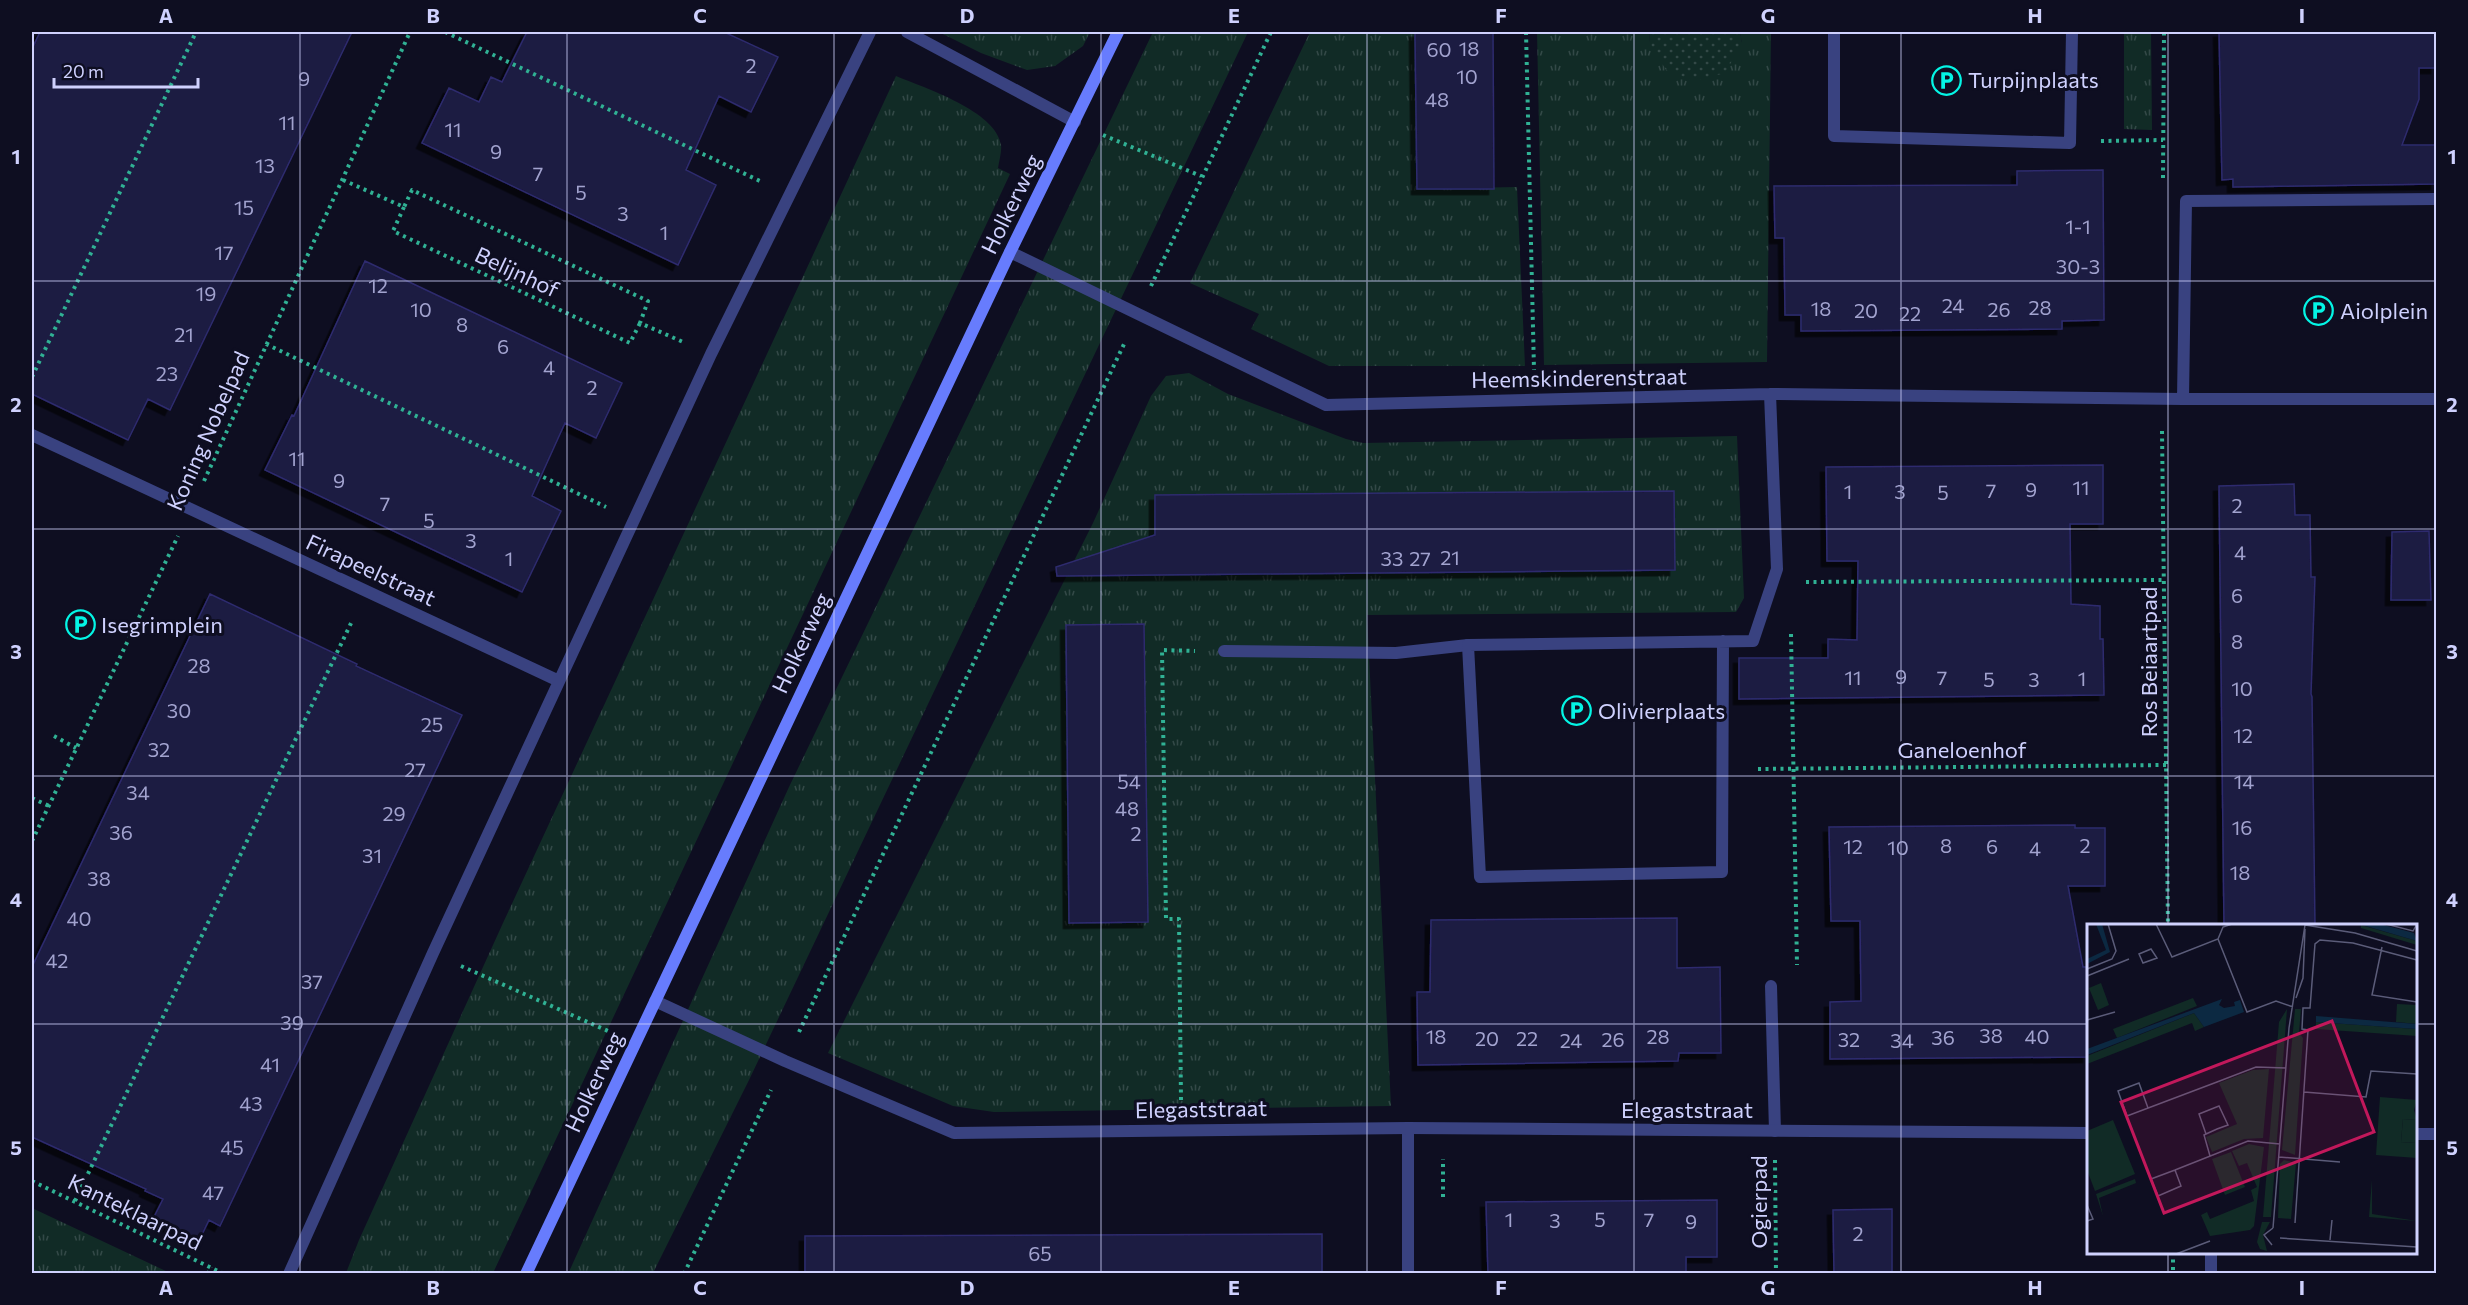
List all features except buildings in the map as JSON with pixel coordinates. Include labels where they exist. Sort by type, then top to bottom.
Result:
[{"type":"street","points":[[289,1274],[433,953],[711,354],[870,32]]},
{"type":"street","points":[[907,32],[1075,123]]},
{"type":"street","name":"Holkerweg","points":[[525,1274],[1010,252],[1118,32]]},
{"type":"street","points":[[1834,32],[1834,136],[2070,143],[2072,32]]},
{"type":"street","points":[[2436,199],[2186,201],[2183,399],[2436,399]]},
{"type":"street","name":"Heemskinderenstraat","points":[[1010,252],[1326,405],[1770,394],[2183,399]]},
{"type":"street","points":[[1224,651],[1396,653],[1468,645],[1753,641],[1777,569],[1770,394]]},
{"type":"street","name":"Firapeelstraat","points":[[32,435],[559,681]]},
{"type":"street","points":[[1468,645],[1480,877],[1722,872],[1723,641]]},
{"type":"street","name":"Elegaststraat","points":[[1771,986],[1775,1131]]},
{"type":"street","name":"Elegaststraat","points":[[655,1001],[785,1061],[954,1133],[1408,1128],[2087,1133]]},
{"type":"street","points":[[1407,1274],[1408,1128]]},
{"type":"street","points":[[2417,1134],[2436,1134]]},
{"type":"street","points":[[2211,1254],[2211,1274]]},
{"type":"path","points":[[32,377],[196,32]]},
{"type":"path","name":"Koning Nobelpad","points":[[32,841],[191,510],[410,32]]},
{"type":"path","points":[[446,32],[789,195]]},
{"type":"path","points":[[684,1274],[1271,32]]},
{"type":"path","points":[[1526,32],[1535,400]]},
{"type":"path","points":[[1075,123],[1202,176]]},
{"type":"path","points":[[2070,143],[2163,140]]},
{"type":"path","points":[[343,180],[404,207]]},
{"type":"path","name":"Belijnhof","points":[[412,190],[648,301],[640,323],[630,343],[393,231],[412,190]]},
{"type":"path","points":[[640,323],[711,354]]},
{"type":"path","points":[[266,344],[634,520]]},
{"type":"path","name":"Ros Beiaartpad","points":[[2161,399],[2168,924]]},
{"type":"path","points":[[1777,569],[1790,582],[2165,580]]},
{"type":"path","points":[[75,1202],[366,591]]},
{"type":"path","points":[[1791,628],[1797,967]]},
{"type":"path","points":[[1182,1131],[1179,919],[1166,919],[1162,650],[1224,651]]},
{"type":"path","points":[[54,736],[76,748]]},
{"type":"path","name":"Ganeloenhof","points":[[1758,769],[2166,765]]},
{"type":"path","points":[[32,798],[49,806]]},
{"type":"path","points":[[433,953],[636,1044]]},
{"type":"path","name":"Ogierpad","points":[[1775,1131],[1776,1274]]},
{"type":"path","name":"Kanteklaarpad","points":[[32,1181],[224,1274]]},
{"type":"path","points":[[2173,1254],[2174,1274]]},
{"type":"path","points":[[208,1274],[211,1268]]},
{"type":"green space","points":[[939,32],[1090,32],[1083,46],[1055,66],[1027,70],[981,53]]},
{"type":"green space","points":[[1153,32],[1248,32],[749,1080],[653,1273],[568,1274],[789,787]]},
{"type":"green space","points":[[1310,32],[1415,32],[1417,189],[1517,187],[1525,366],[1329,366],[1251,329],[1259,314],[1190,283]]},
{"type":"green space","points":[[1537,32],[1650,32],[1649,42],[1742,43],[1740,32],[1771,32],[1767,362],[1544,365]]},
{"type":"green space","points":[[1650,32],[1740,32],[1742,43],[1725,73],[1694,81],[1666,70],[1649,42]]},
{"type":"green space","points":[[2124,32],[2151,32],[2152,130],[2124,129]]},
{"type":"green space","points":[[896,76],[958,102],[987,122],[996,133],[1001,145],[998,168],[1010,174],[493,1273],[346,1273],[503,923]]},
{"type":"green space","points":[[1189,373],[1228,394],[1346,439],[1363,443],[1737,436],[1744,598],[1736,612],[1367,615],[1391,1106],[994,1112],[953,1106],[828,1053],[1093,523],[1151,396],[1166,376]]},
{"type":"green space","points":[[32,1208],[170,1273],[32,1273]]},
{"type":"place","name":"Turpijnplaats","points":[[1947,80]]},
{"type":"place","name":"Aiolplein","points":[[2319,311]]},
{"type":"place","name":"Isegrimplein","points":[[80,625]]},
{"type":"place","name":"Olivierplaats","points":[[1577,711]]}]
